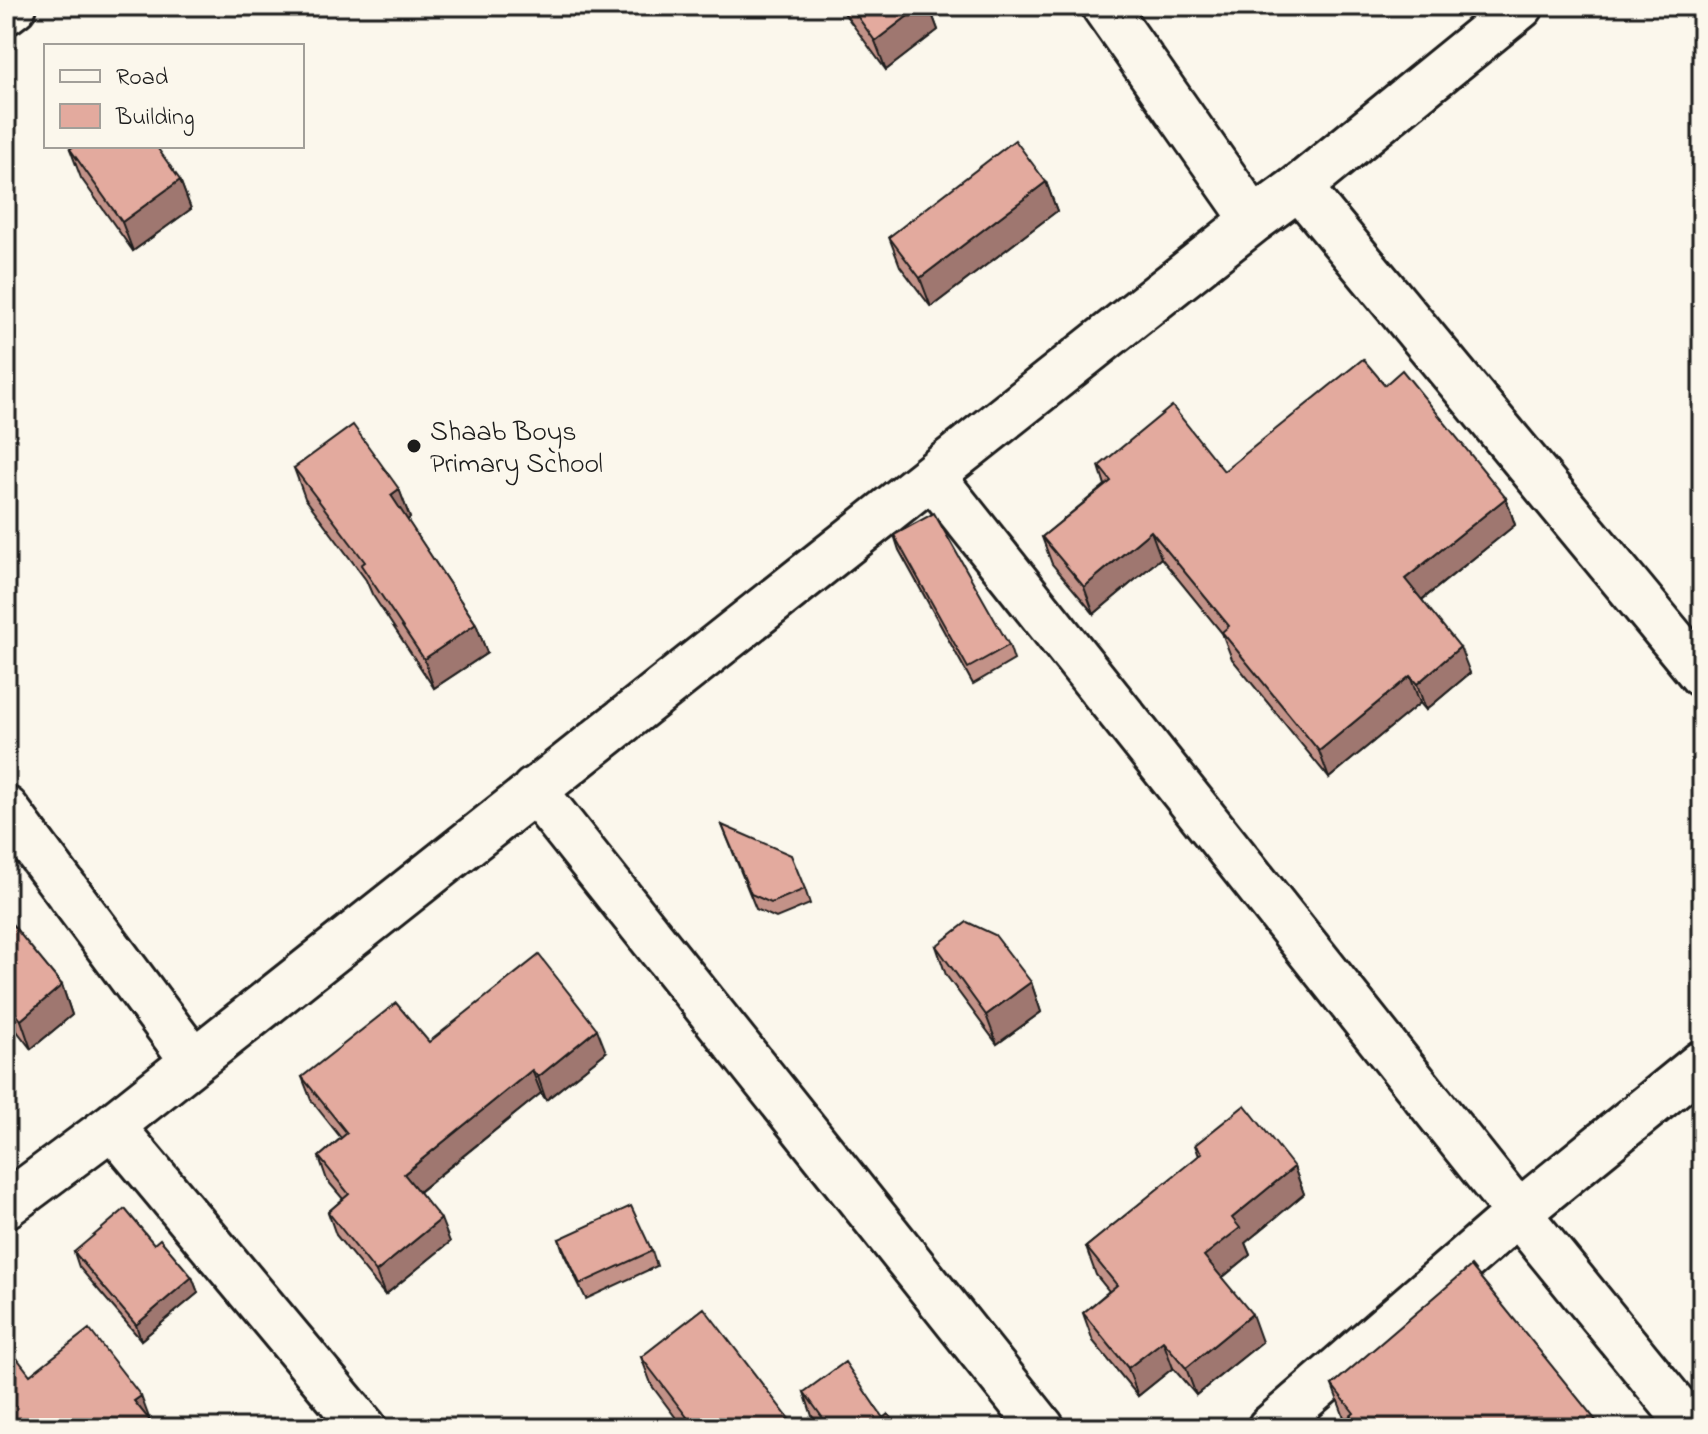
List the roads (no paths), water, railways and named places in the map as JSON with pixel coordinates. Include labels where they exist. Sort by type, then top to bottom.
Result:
[{"type":"street","points":[[6,12],[14,6]]},
{"type":"street","points":[[1104,6],[1254,220]]},
{"type":"street","points":[[6,1205],[112,1126],[192,1059],[933,477],[1299,187],[1521,6]]},
{"type":"street","points":[[1299,187],[1702,675]]},
{"type":"street","points":[[933,477],[1518,1213],[1693,1428]]},
{"type":"street","points":[[534,790],[1042,1428]]},
{"type":"street","points":[[6,809],[192,1059]]},
{"type":"street","points":[[1270,1428],[1518,1213],[1702,1063]]},
{"type":"street","points":[[112,1126],[364,1428]]},
{"type":"place","name":"Shaab Boys Primary School","points":[[414,446]]}]
